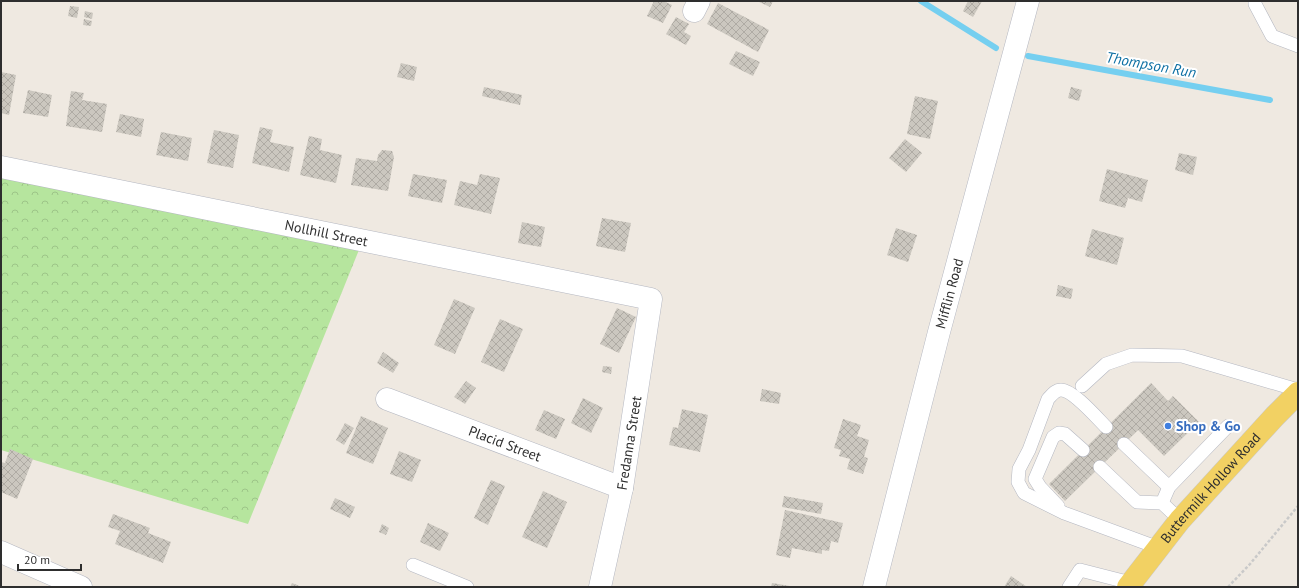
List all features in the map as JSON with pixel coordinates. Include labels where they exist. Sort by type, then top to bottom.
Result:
[{"type":"main road","name":"Buttermilk Hollow Road","points":[[1129,585],[1180,520],[1298,392]]},
{"type":"street","name":"Mifflin Road","points":[[874,587],[941,325],[1028,1]]},
{"type":"street","name":"Nollhill Street","points":[[1,167],[651,299]]},
{"type":"street","name":"Fredanna Street","points":[[600,587],[622,488],[651,299]]},
{"type":"street","name":"Placid Street","points":[[387,399],[622,488]]},
{"type":"street","points":[[1,552],[81,587]]},
{"type":"lane","points":[[1255,1],[1255,4],[1272,36],[1298,46]]},
{"type":"lane","points":[[1082,386],[1106,364],[1132,354],[1182,356],[1298,392]]},
{"type":"lane","points":[[1106,427],[1073,395],[1059,390],[1053,393],[1048,399],[1029,450],[1019,469],[1018,482],[1024,493],[1064,513],[1159,548]]},
{"type":"lane","points":[[1162,503],[1169,487],[1228,426]]},
{"type":"lane","points":[[1064,513],[1040,487],[1035,479],[1053,436],[1059,433],[1065,434],[1083,450]]},
{"type":"lane","points":[[1124,444],[1169,487]]},
{"type":"lane","points":[[1100,467],[1137,502],[1162,503],[1180,520]]},
{"type":"lane","points":[[414,565],[467,587]]},
{"type":"lane","points":[[1068,587],[1080,570],[1129,585]]},
{"type":"path","points":[[1228,587],[1250,564],[1298,506]]},
{"type":"green space","points":[[1,174],[363,240],[248,524],[1,450]]},
{"type":"building","points":[[654,1],[663,1],[672,5],[663,23],[647,16]]},
{"type":"building","points":[[757,1],[773,1],[770,7]]},
{"type":"building","points":[[968,1],[982,1],[973,17],[963,11]]},
{"type":"building","points":[[718,3],[769,30],[758,52],[707,24]]},
{"type":"building","points":[[70,6],[79,7],[77,18],[68,16]]},
{"type":"building","points":[[85,11],[93,13],[92,19],[84,17]]},
{"type":"building","points":[[676,17],[689,24],[684,32],[691,36],[686,45],[666,34]]},
{"type":"building","points":[[84,19],[92,21],[91,26],[83,25]]},
{"type":"building","points":[[736,51],[760,62],[753,76],[729,64]]},
{"type":"building","points":[[401,63],[417,67],[414,81],[397,77]]},
{"type":"building","points":[[1,72],[16,75],[9,115],[1,113]]},
{"type":"building","points":[[484,87],[522,95],[520,105],[482,96]]},
{"type":"building","points":[[1071,87],[1082,90],[1079,101],[1068,98]]},
{"type":"building","points":[[28,90],[52,95],[48,117],[23,113]]},
{"type":"building","points":[[71,91],[84,93],[82,100],[107,104],[102,132],[66,126]]},
{"type":"building","points":[[915,96],[938,101],[930,139],[907,134]]},
{"type":"building","points":[[120,114],[144,119],[141,137],[116,132]]},
{"type":"building","points":[[260,127],[273,130],[270,142],[294,147],[289,172],[252,163]]},
{"type":"building","points":[[214,130],[239,135],[233,168],[207,163]]},
{"type":"building","points":[[161,132],[192,138],[188,161],[156,155]]},
{"type":"building","points":[[309,136],[322,139],[320,150],[342,155],[336,183],[300,175]]},
{"type":"building","points":[[905,139],[922,153],[906,172],[889,158]]},
{"type":"building","points":[[382,150],[392,151],[394,157],[388,191],[351,185],[356,158],[377,161],[378,155]]},
{"type":"building","points":[[1179,153],[1197,157],[1193,175],[1175,170]]},
{"type":"building","points":[[1107,169],[1148,180],[1142,202],[1128,198],[1125,208],[1099,201]]},
{"type":"building","points":[[413,174],[447,180],[442,203],[408,196]]},
{"type":"building","points":[[480,174],[500,178],[491,214],[454,205],[460,181],[477,185]]},
{"type":"building","points":[[602,218],[631,223],[625,252],[596,246]]},
{"type":"building","points":[[522,222],[545,227],[541,247],[518,243]]},
{"type":"building","points":[[896,228],[917,235],[908,262],[887,255]]},
{"type":"building","points":[[1092,229],[1124,238],[1117,265],[1085,256]]},
{"type":"building","points":[[1058,285],[1073,289],[1071,299],[1056,296]]},
{"type":"building","points":[[454,299],[475,308],[455,354],[434,345]]},
{"type":"building","points":[[617,308],[636,317],[619,353],[600,344]]},
{"type":"building","points":[[500,319],[523,329],[504,372],[481,362]]},
{"type":"building","points":[[383,352],[399,363],[393,373],[377,363]]},
{"type":"building","points":[[603,366],[612,367],[611,374],[602,372]]},
{"type":"building","points":[[466,381],[476,388],[465,404],[454,397]]},
{"type":"building","points":[[1151,383],[1168,401],[1173,396],[1199,422],[1164,456],[1138,430],[1065,501],[1049,484]]},
{"type":"building","points":[[762,389],[781,393],[779,404],[760,401]]},
{"type":"building","points":[[583,398],[603,408],[591,433],[571,423]]},
{"type":"building","points":[[682,409],[708,415],[700,452],[669,445],[673,427],[678,428]]},
{"type":"building","points":[[544,410],[565,419],[556,439],[535,430]]},
{"type":"building","points":[[361,416],[388,428],[373,464],[346,453]]},
{"type":"building","points":[[843,419],[861,425],[857,436],[869,440],[864,457],[868,458],[863,474],[847,469],[850,459],[839,456],[841,450],[834,448]]},
{"type":"building","points":[[345,423],[354,428],[344,445],[336,440]]},
{"type":"building","points":[[10,449],[33,459],[17,499],[1,492],[1,462],[5,463]]},
{"type":"building","points":[[399,451],[421,460],[412,482],[390,474]]},
{"type":"building","points":[[491,480],[505,486],[488,525],[474,518]]},
{"type":"building","points":[[543,491],[567,502],[547,548],[522,537]]},
{"type":"building","points":[[784,496],[823,503],[821,514],[782,507]]},
{"type":"building","points":[[335,498],[355,507],[350,518],[330,509]]},
{"type":"building","points":[[785,510],[843,523],[838,543],[831,541],[829,551],[822,550],[822,554],[792,548],[790,558],[776,555]]},
{"type":"building","points":[[113,514],[150,528],[148,533],[171,542],[163,563],[115,544],[120,531],[108,527]]},
{"type":"building","points":[[428,523],[449,533],[440,551],[420,542]]},
{"type":"building","points":[[382,524],[389,528],[386,535],[379,532]]},
{"type":"building","points":[[1011,576],[1027,587],[1004,587]]},
{"type":"building","points":[[292,583],[302,587],[290,587]]},
{"type":"building","points":[[772,583],[790,586],[790,587],[771,587]]},
{"type":"waterway","name":"Thompson Run","points":[[921,1],[996,48]]},
{"type":"waterway","name":"Thompson Run","points":[[1028,56],[1270,100]]},
{"type":"place","name":"Shop & Go","points":[[1168,426]]}]
